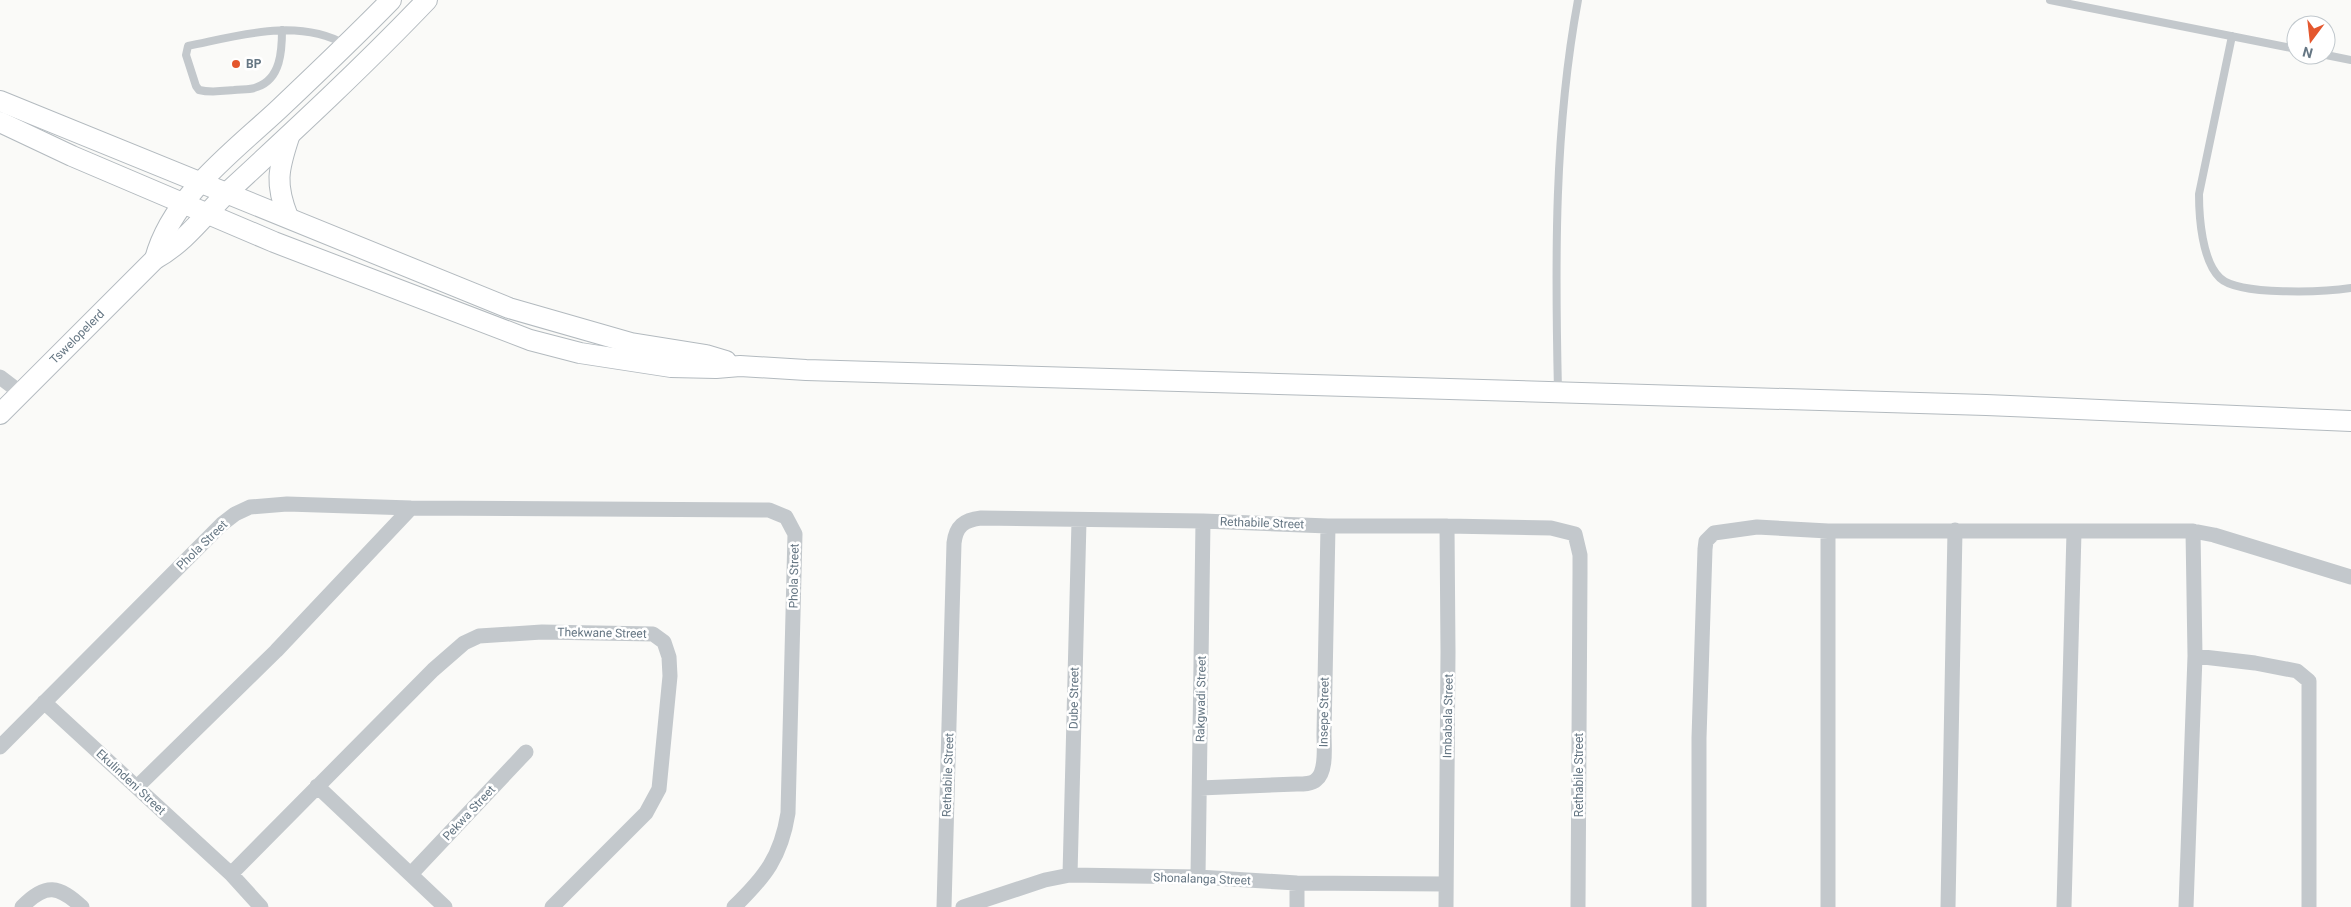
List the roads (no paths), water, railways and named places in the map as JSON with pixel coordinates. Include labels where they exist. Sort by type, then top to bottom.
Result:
[{"type":"main road","name":"Tswelopelerd","points":[[155,259],[164,234],[184,204],[202,182],[391,0]]},
{"type":"main road","name":"Tswelopelerd","points":[[0,414],[155,259],[179,244],[227,193],[367,62],[427,0]]},
{"type":"main road","points":[[0,101],[509,308],[631,343],[706,355],[740,366]]},
{"type":"main road","points":[[0,122],[72,156],[274,242],[530,340],[580,353],[632,362],[695,368],[740,366],[806,370],[1986,405],[2351,421]]},
{"type":"main road","points":[[288,217],[281,199],[278,175],[289,135]]},
{"type":"street","points":[[0,377],[21,394]]},
{"type":"street","name":"Phola Street","points":[[44,702],[206,539],[235,514],[250,507],[271,505],[411,508],[769,510],[786,517],[795,534],[788,813],[778,854],[754,887],[734,907]]},
{"type":"street","points":[[137,787],[276,651],[411,508]]},
{"type":"street","name":"Rethabile Street","points":[[944,907],[953,563],[956,531],[963,522],[980,518],[1079,521],[1203,520],[1328,526],[1447,526],[1557,529],[1575,534],[1578,541],[1580,572],[1578,907]]},
{"type":"street","name":"Rakgwadi Street","points":[[1198,877],[1203,520]]},
{"type":"street","name":"Dube Street","points":[[1070,875],[1079,521]]},
{"type":"street","name":"Insepe Street","points":[[1200,788],[1297,784],[1312,782],[1320,776],[1324,744],[1328,526]]},
{"type":"street","name":"Imbabala Street","points":[[1446,907],[1447,526]]},
{"type":"street","points":[[1699,907],[1698,738],[1706,540],[1714,533],[1758,528],[1828,531],[2193,531],[2214,535],[2351,577]]},
{"type":"street","points":[[1948,907],[1955,530]]},
{"type":"street","points":[[1828,531],[1828,907]]},
{"type":"street","points":[[2186,907],[2195,656],[2193,531]]},
{"type":"street","points":[[2064,907],[2074,532]]},
{"type":"street","name":"Thekwane Street","points":[[230,874],[439,665],[471,639],[492,635],[542,632],[652,634],[666,645],[670,666],[659,789],[646,813],[552,907]]},
{"type":"street","points":[[2195,656],[2255,663],[2297,671],[2309,681],[2309,907]]},
{"type":"street","points":[[0,747],[44,702]]},
{"type":"street","name":"Ekulindeni Street","points":[[44,702],[230,874],[261,907]]},
{"type":"street","name":"Pekwa Street","points":[[411,874],[526,752]]},
{"type":"street","points":[[317,786],[445,907]]},
{"type":"street","name":"Shonalanga Street","points":[[963,907],[1045,880],[1070,875],[1198,877],[1297,883],[1446,884]]},
{"type":"street","points":[[1297,883],[1297,907]]},
{"type":"street","points":[[22,907],[34,896],[58,889],[66,892],[82,907]]},
{"type":"lane","points":[[1558,393],[1556,308],[1562,104],[1567,57],[1578,0]]},
{"type":"lane","points":[[2050,0],[2286,47]]},
{"type":"lane","points":[[282,30],[282,56],[268,80],[258,87],[209,92],[199,90],[196,86],[186,55],[188,46],[282,30],[332,37],[346,45]]},
{"type":"lane","points":[[2232,36],[2199,194],[2199,218],[2212,268],[2221,280],[2242,286],[2294,293],[2328,292],[2351,288]]},
{"type":"lane","points":[[2336,57],[2351,60]]},
{"type":"place","name":"BP","points":[[236,64]]}]
